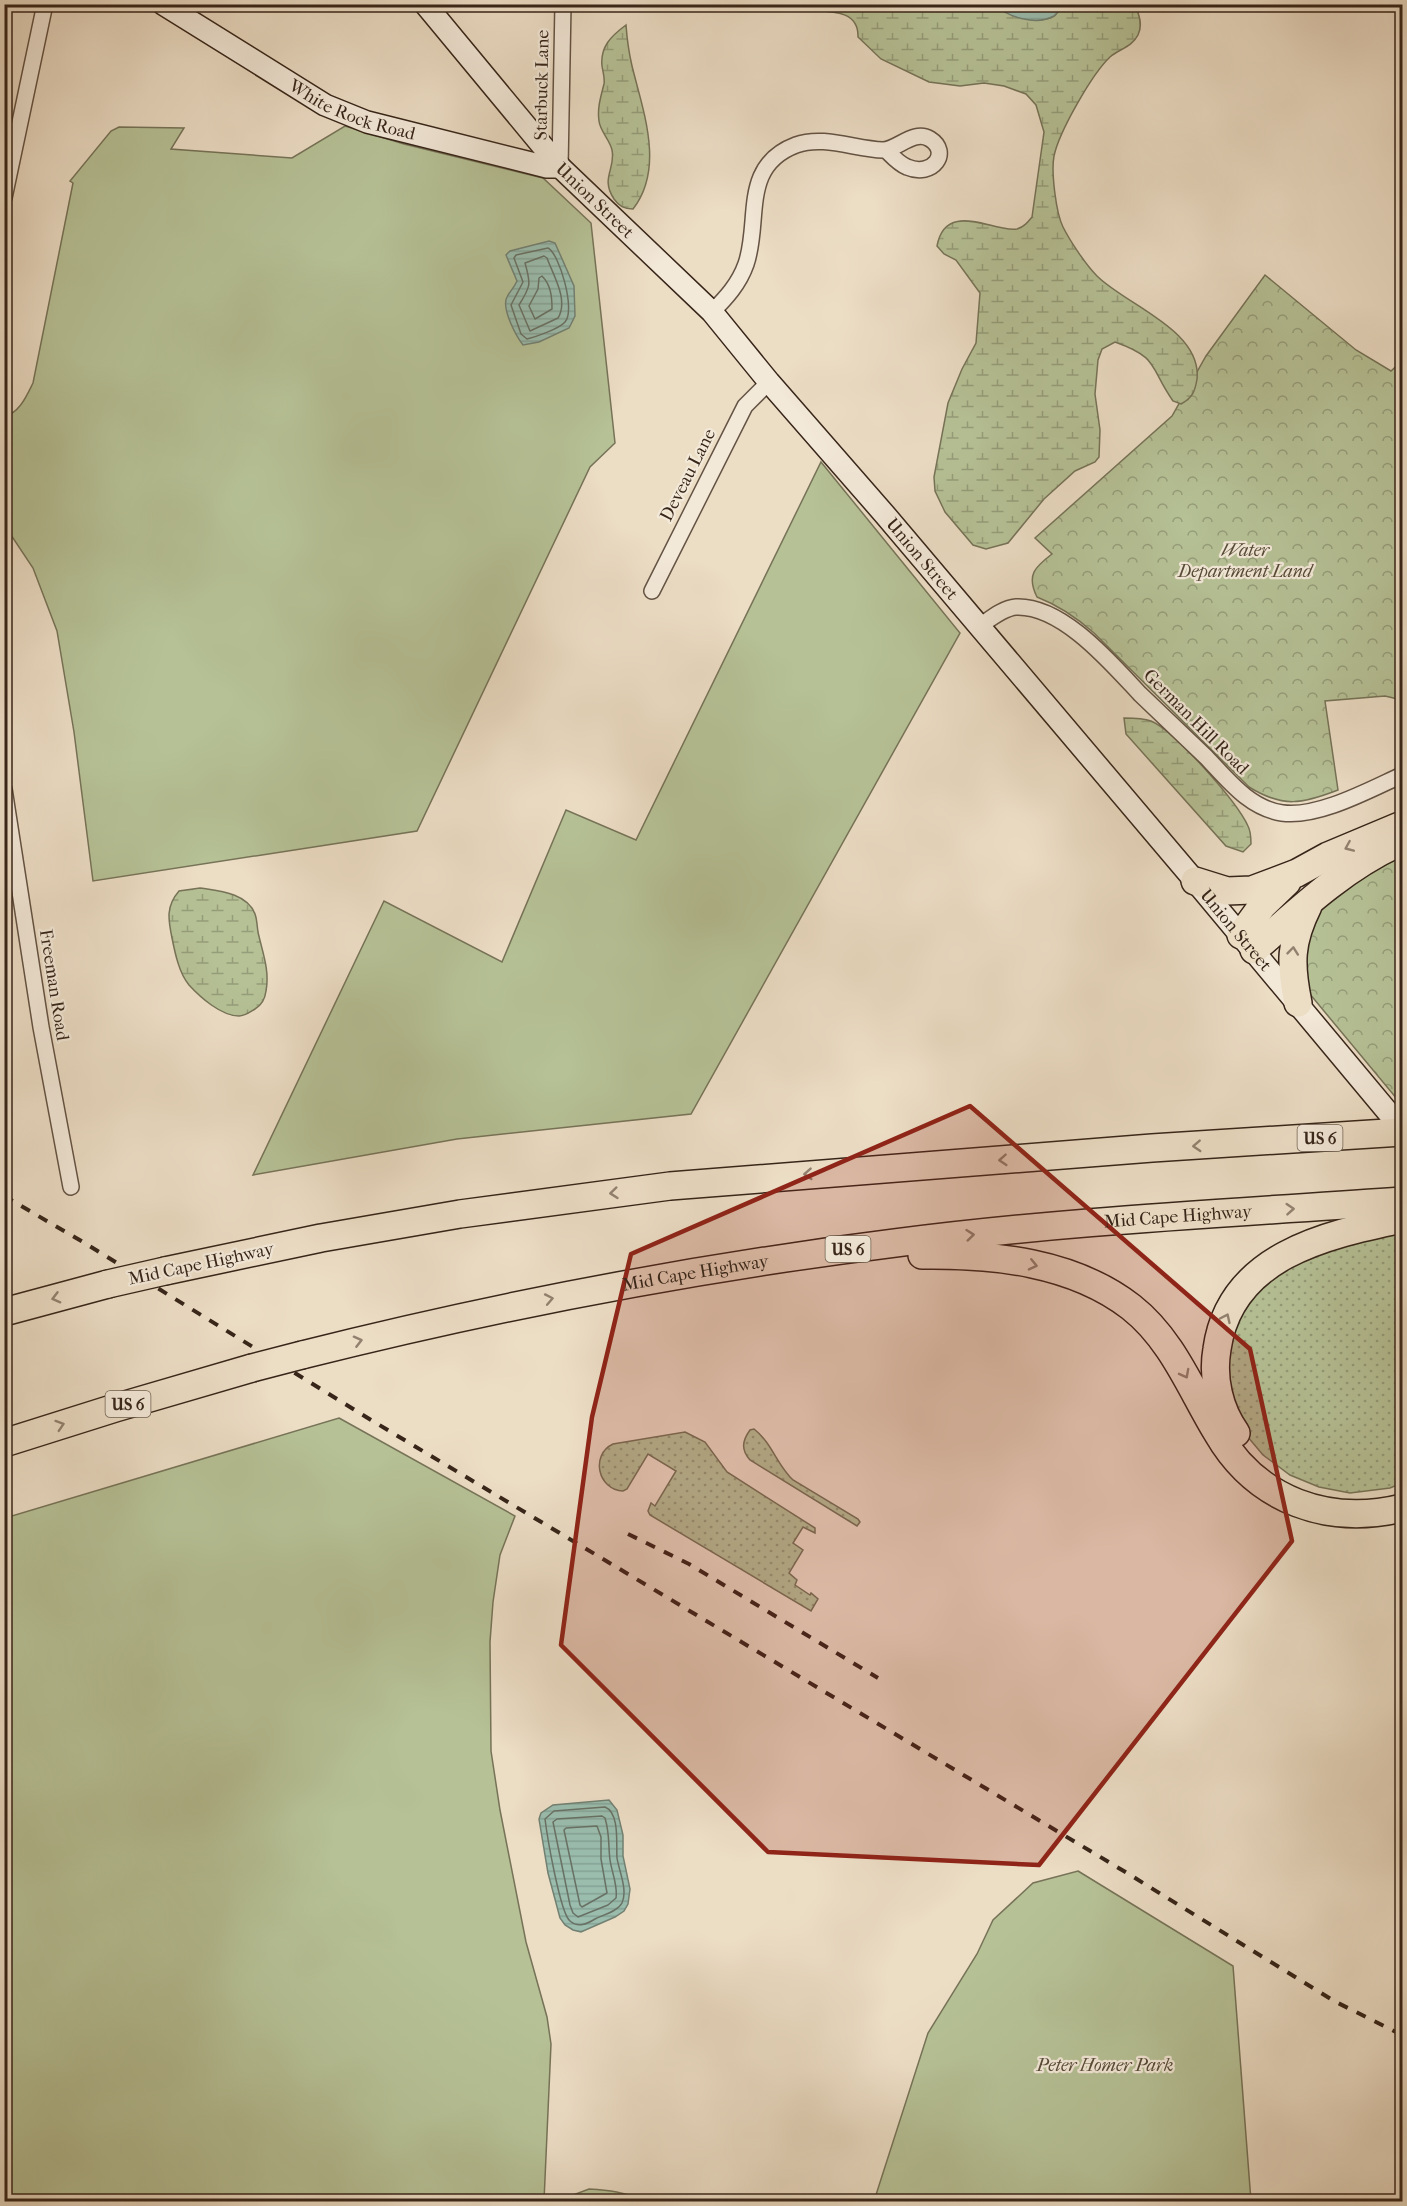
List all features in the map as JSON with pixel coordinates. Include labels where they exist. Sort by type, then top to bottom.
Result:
[{"type":"highway","points":[[1196,881],[1227,891],[1244,892],[1297,873],[1328,856],[1402,825]]},
{"type":"highway","points":[[1247,942],[1310,903],[1358,865],[1402,842]]},
{"type":"highway","points":[[1247,942],[1268,900],[1297,873]]},
{"type":"highway","points":[[1298,1003],[1293,979],[1292,953],[1298,929],[1310,903]]},
{"type":"highway","name":"Mid Cape Highway","points":[[4,1312],[108,1284],[321,1238],[460,1214],[659,1188],[739,1179],[1396,1131]]},
{"type":"highway","name":"Mid Cape Highway","points":[[4,1443],[252,1368],[412,1328],[548,1299],[758,1262],[898,1242],[1050,1227],[1402,1201]]},
{"type":"highway","points":[[1402,1219],[1338,1233],[1318,1240],[1282,1257],[1254,1277],[1226,1316],[1218,1342],[1216,1370],[1220,1399],[1232,1427],[1254,1455],[1279,1476],[1308,1490],[1338,1498],[1367,1499],[1402,1491]]},
{"type":"highway","points":[[828,1252],[995,1258],[1046,1268],[1090,1283],[1119,1298],[1154,1329],[1177,1359],[1228,1450],[1251,1475],[1279,1495],[1306,1507],[1331,1513],[1376,1513],[1402,1508]]},
{"type":"main road","name":"White Rock Road","points":[[163,4],[325,105],[347,115],[547,167],[560,167]]},
{"type":"main road","name":"Union Street","points":[[425,4],[560,167],[712,312],[769,382],[980,626],[1298,1003],[1396,1131]]},
{"type":"street","points":[[4,198],[45,4]]},
{"type":"street","name":"Starbuck Lane","points":[[560,167],[563,4]]},
{"type":"street","points":[[712,312],[730,294],[746,266],[750,251],[757,185],[762,173],[771,162],[795,146],[809,142],[886,150]]},
{"type":"street","name":"Deveau Lane","points":[[652,591],[745,406],[769,382]]},
{"type":"street","name":"German Hill Road","points":[[980,626],[1015,607],[1045,614],[1065,624],[1105,657],[1237,791],[1264,808],[1281,813],[1302,814],[1321,810],[1402,775]]},
{"type":"street","name":"Freeman Road","points":[[4,789],[41,1027],[71,1187]]},
{"type":"highlighted area","points":[[970,1106],[1250,1349],[1292,1541],[1039,1865],[768,1852],[561,1645],[592,1417],[631,1254]]},
{"type":"green space","points":[[783,5],[995,5],[1023,18],[1048,19],[1054,16],[1063,5],[1135,5],[1140,23],[1138,35],[1103,65],[1086,89],[1062,133],[1053,163],[1056,203],[1063,227],[1078,253],[1097,276],[1160,320],[1188,346],[1195,362],[1196,384],[1190,397],[1181,404],[1173,401],[1152,365],[1140,353],[1115,342],[1102,349],[1098,360],[1095,394],[1100,430],[1099,457],[1095,462],[1075,471],[1044,499],[1008,543],[986,549],[973,545],[945,512],[935,491],[934,477],[948,403],[976,343],[980,293],[956,260],[944,254],[937,246],[941,234],[947,226],[954,222],[973,221],[1014,229],[1024,226],[1032,217],[1044,132],[1036,105],[1026,94],[1004,86],[984,83],[960,86],[929,82],[881,59],[858,37],[856,25],[850,18],[841,14]]},
{"type":"green space","points":[[626,25],[631,61],[646,120],[650,158],[643,193],[633,209],[620,205],[610,192],[608,179],[613,157],[612,150],[601,128],[599,116],[604,82],[603,53],[611,38]]},
{"type":"green space","points":[[345,126],[404,144],[543,178],[591,223],[615,443],[590,467],[417,831],[93,881],[74,732],[57,631],[33,568],[5,526],[4,417],[18,408],[33,383],[73,183],[70,181],[111,131],[119,127],[184,128],[171,149],[292,158]]},
{"type":"green space","name":"Water Department Land","points":[[1265,275],[1356,350],[1391,371],[1402,361],[1402,700],[1385,696],[1325,701],[1338,790],[1293,802],[1272,798],[1249,787],[1094,633],[1067,612],[1037,597],[1032,583],[1034,572],[1052,554],[1035,538],[1172,416],[1206,356]]},
{"type":"green space","points":[[821,462],[960,633],[691,1114],[457,1139],[253,1175],[384,901],[502,962],[566,810],[636,840]]},
{"type":"green space","points":[[1124,718],[1148,720],[1162,727],[1204,768],[1232,801],[1248,826],[1251,844],[1243,852],[1226,846],[1126,734]]},
{"type":"green space","points":[[1402,853],[1402,1105],[1309,993],[1300,953],[1310,923],[1322,908],[1363,874]]},
{"type":"green space","points":[[200,888],[239,897],[251,907],[255,914],[267,983],[265,997],[261,1004],[243,1015],[225,1013],[205,1000],[189,985],[178,963],[170,925],[170,907],[179,891]]},
{"type":"green space","points":[[1402,1227],[1402,1483],[1390,1488],[1350,1493],[1319,1487],[1290,1475],[1263,1455],[1242,1430],[1228,1398],[1229,1331],[1243,1300],[1299,1255]]},
{"type":"green space","points":[[339,1418],[515,1516],[500,1555],[493,1602],[490,1642],[491,1751],[526,1942],[547,2017],[551,2044],[544,2201],[5,2201],[5,1518]]},
{"type":"green space","points":[[754,1429],[793,1480],[858,1519],[860,1522],[857,1526],[750,1460],[745,1453],[744,1442],[750,1430]]},
{"type":"green space","points":[[685,1432],[705,1442],[727,1472],[815,1528],[815,1533],[803,1527],[793,1543],[803,1550],[789,1573],[797,1580],[795,1585],[818,1599],[811,1611],[650,1515],[648,1511],[651,1503],[655,1506],[676,1471],[648,1454],[627,1489],[623,1491],[614,1489],[603,1479],[599,1463],[601,1456],[613,1444]]},
{"type":"green space","name":"Peter Homer Park","points":[[1078,1871],[1233,1966],[1251,2201],[874,2201],[928,2033],[977,1954],[993,1920],[1033,1883]]},
{"type":"green space","points":[[589,2189],[617,2192],[643,2201],[572,2201],[573,2195]]},
{"type":"water","points":[[995,5],[1063,5],[1054,16],[1031,20],[1007,13]]},
{"type":"water","points":[[549,241],[555,243],[574,286],[575,316],[569,328],[539,342],[523,345],[513,329],[506,308],[507,297],[517,281],[506,255],[510,251]]},
{"type":"water","points":[[609,1800],[617,1810],[623,1835],[623,1856],[630,1889],[628,1904],[624,1911],[615,1917],[581,1932],[565,1925],[560,1918],[548,1873],[539,1819],[541,1813],[553,1805]]},
{"type":"railway","points":[[4,1196],[83,1242],[371,1420],[1127,1873],[1334,2001],[1402,2035]]},
{"type":"railway","points":[[628,1534],[689,1564],[878,1678]]}]
